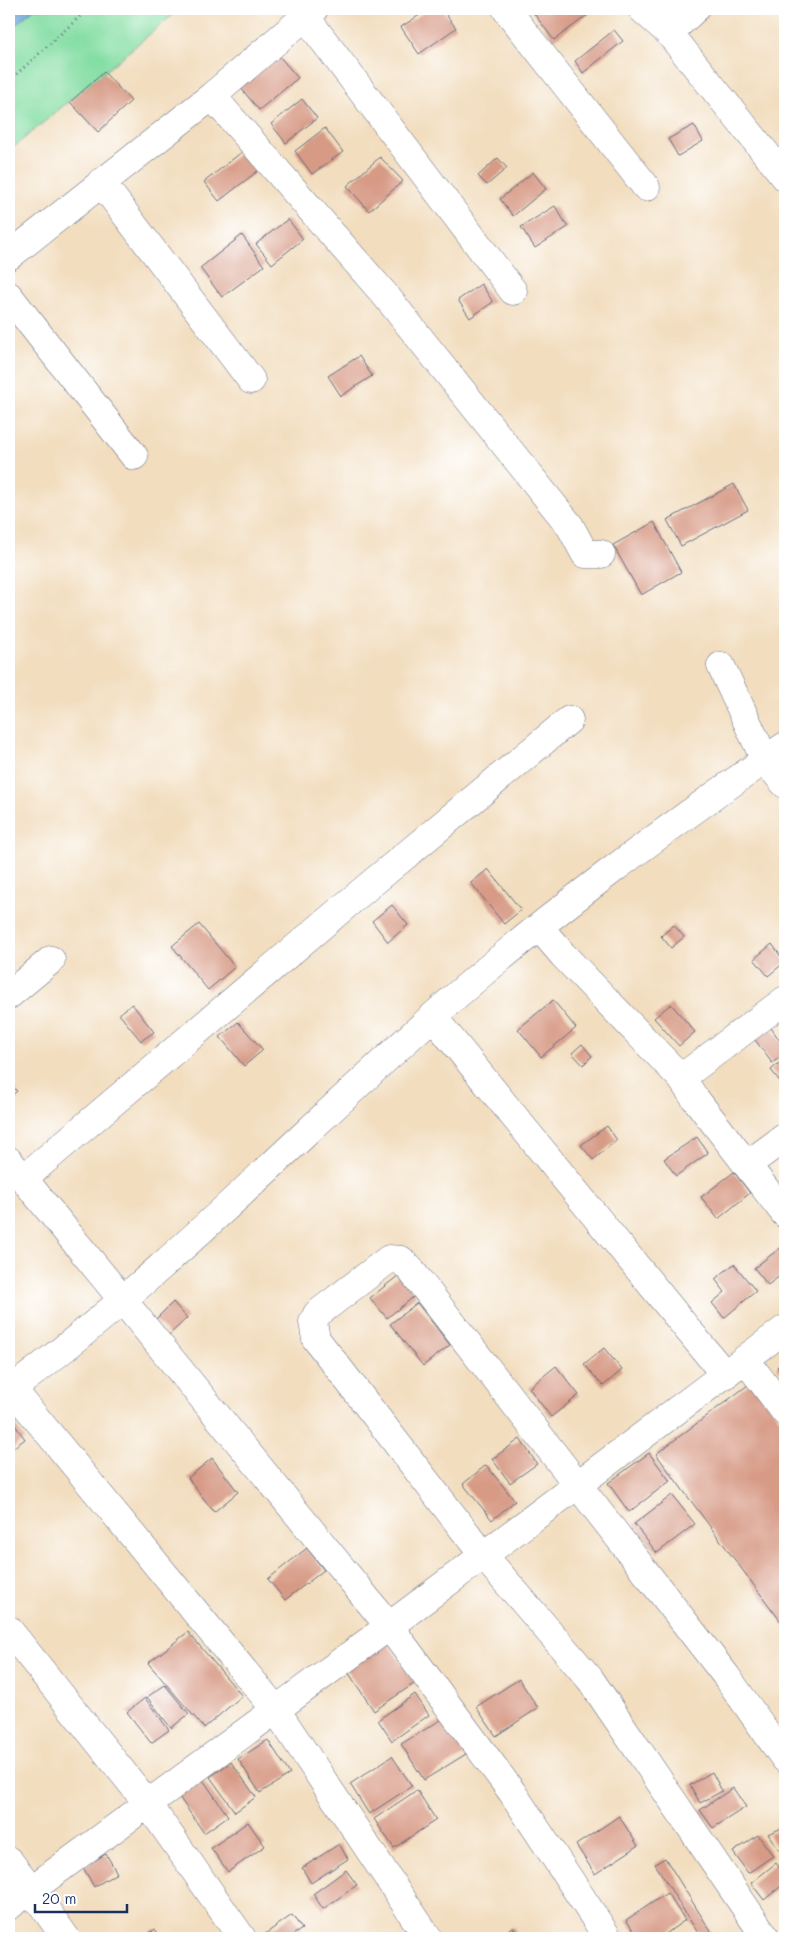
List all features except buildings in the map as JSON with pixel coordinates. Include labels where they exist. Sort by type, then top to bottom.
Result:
[{"type":"street","points":[[506,9],[646,187]]},
{"type":"street","points":[[642,9],[669,33],[785,177]]},
{"type":"street","points":[[669,33],[695,9]]},
{"type":"street","points":[[9,256],[212,96],[310,12],[513,292]]},
{"type":"street","points":[[212,96],[386,296],[570,526],[585,554],[601,554]]},
{"type":"street","points":[[101,182],[251,380]]},
{"type":"street","points":[[9,296],[134,456]]},
{"type":"street","points":[[721,666],[775,753],[785,784]]},
{"type":"street","points":[[569,720],[365,889],[16,1169],[122,1302],[389,1626],[512,1792],[608,1938]]},
{"type":"street","points":[[428,1938],[276,1710],[10,1388],[122,1302],[433,1017],[539,927],[719,792],[775,753]]},
{"type":"street","points":[[539,927],[563,956],[681,1078],[785,1214]]},
{"type":"street","points":[[9,995],[51,960]]},
{"type":"street","points":[[681,1078],[785,1000]]},
{"type":"street","points":[[433,1017],[735,1367],[785,1412]]},
{"type":"street","points":[[747,1165],[785,1137]]},
{"type":"street","points":[[766,1938],[590,1679],[484,1556],[316,1339],[313,1322],[317,1314],[389,1259],[401,1260],[410,1269],[727,1677],[785,1759]]},
{"type":"street","points":[[9,1906],[484,1556],[785,1329]]},
{"type":"street","points":[[9,1630],[148,1804],[242,1938]]},
{"type":"street","points":[[9,1861],[66,1938]]},
{"type":"path","points":[[9,81],[88,9]]},
{"type":"green space","points":[[34,9],[180,9],[9,151],[9,30]]},
{"type":"water","points":[[9,9],[34,9],[9,30]]}]
